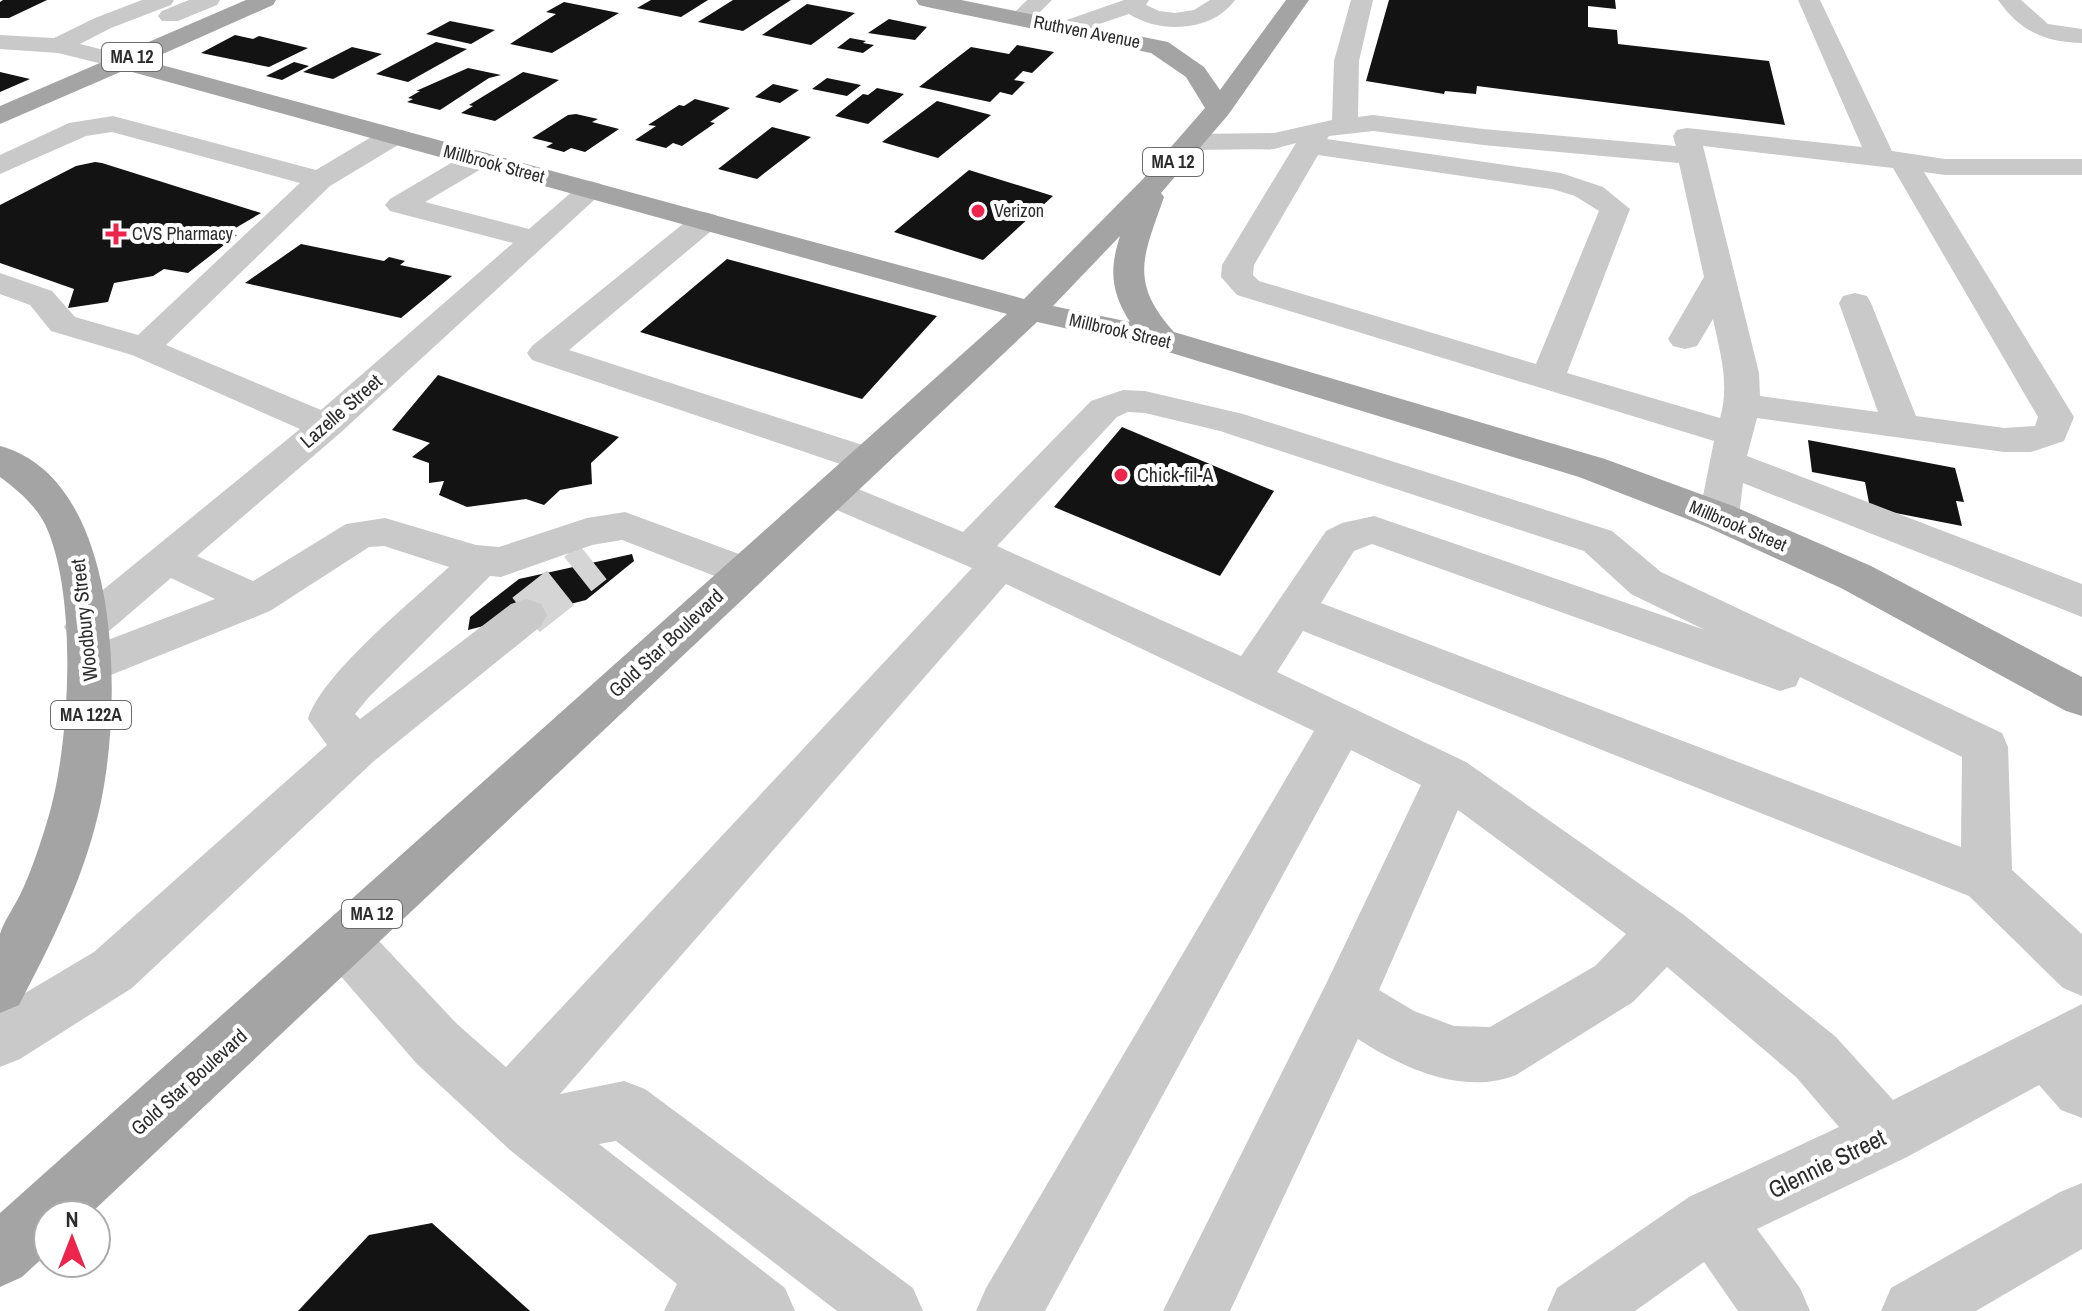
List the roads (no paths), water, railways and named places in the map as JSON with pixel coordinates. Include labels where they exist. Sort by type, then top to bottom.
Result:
[{"type":"main road","name":"MA 12","points":[[0,116],[265,0]]},
{"type":"main road","name":"Ruthven Avenue","points":[[927,0],[1168,51],[1200,77],[1219,109]]},
{"type":"main road","name":"Gold Star Boulevard","points":[[0,1255],[1031,310],[1191,142],[1219,109],[1298,0]]},
{"type":"main road","name":"Millbrook Street","points":[[123,62],[1031,310],[1162,339],[1592,468],[1719,516],[1856,577],[2082,698]]},
{"type":"main road","points":[[1153,185],[1126,263],[1126,282],[1137,311],[1162,339]]},
{"type":"main road","name":"Woodbury Street","points":[[0,458],[48,497],[65,519],[76,548],[88,646],[90,732],[72,827],[54,881],[0,987]]},
{"type":"street","points":[[58,46],[140,9],[167,8],[209,0]]},
{"type":"street","points":[[1020,19],[1041,0]]},
{"type":"street","points":[[1066,28],[1135,3],[1143,14],[1178,20],[1201,16],[1224,0]]},
{"type":"street","points":[[1362,0],[1349,39],[1343,99],[1325,133],[1238,265],[1237,277],[1248,288],[1735,434],[2082,601]]},
{"type":"street","points":[[1735,434],[1901,426],[2004,440],[2031,440],[2051,433],[2056,417],[1892,159],[1809,0]]},
{"type":"street","points":[[2009,0],[2031,26],[2042,32],[2082,36]]},
{"type":"street","points":[[167,8],[205,26]]},
{"type":"street","points":[[0,42],[58,46],[98,53],[123,62]]},
{"type":"street","points":[[1191,142],[1274,141],[1373,123],[1483,137],[1692,156]]},
{"type":"street","points":[[0,166],[79,129],[113,124],[320,180]]},
{"type":"street","points":[[1325,133],[1583,187],[1615,209],[1548,378]]},
{"type":"street","points":[[144,348],[320,180],[393,136]]},
{"type":"street","points":[[1719,516],[1735,434],[1742,373],[1687,136],[1945,167],[2082,167]]},
{"type":"street","points":[[478,159],[400,205],[536,240]]},
{"type":"street","name":"Lazelle Street","points":[[88,646],[167,559],[326,426],[591,190]]},
{"type":"street","points":[[705,221],[544,353],[868,460]]},
{"type":"street","points":[[1685,339],[1720,277]]},
{"type":"street","points":[[0,283],[41,298],[63,324],[144,348],[326,426]]},
{"type":"street","points":[[1855,303],[1901,426]]},
{"type":"street","points":[[520,1118],[1104,409],[1123,401],[1145,402],[1245,427],[1598,541],[1646,583],[1985,747]]},
{"type":"street","points":[[832,493],[984,557],[1249,679],[1449,776],[1665,932],[1816,1057],[1886,1136]]},
{"type":"street","points":[[88,646],[255,600],[360,534],[370,531],[385,532],[480,561],[501,562],[606,527],[632,528],[743,572]]},
{"type":"street","points":[[593,562],[632,528]]},
{"type":"street","points":[[1249,679],[1340,541],[1356,533],[1374,530],[1985,747]]},
{"type":"street","points":[[167,559],[255,600]]},
{"type":"street","points":[[357,747],[331,719],[334,708],[480,561]]},
{"type":"street","points":[[1294,610],[1987,880],[2082,970]]},
{"type":"street","points":[[0,1039],[113,970],[357,747],[526,615]]},
{"type":"street","points":[[1009,1311],[1342,724]]},
{"type":"street","points":[[1985,747],[1987,880]]},
{"type":"street","points":[[1196,1311],[1347,1001],[1449,776]]},
{"type":"street","points":[[1347,1001],[1397,1032],[1454,1054],[1496,1055],[1614,984],[1665,932]]},
{"type":"street","points":[[344,941],[437,1044],[726,1300]]},
{"type":"street","name":"Glennie Street","points":[[1580,1311],[1711,1219],[1886,1136],[2070,1056]]},
{"type":"street","points":[[520,1118],[624,1110],[890,1311]]},
{"type":"street","points":[[1914,1311],[2082,1214]]},
{"type":"street","points":[[1711,1219],[1777,1311]]},
{"type":"tunnel","points":[[526,615],[593,562]]},
{"type":"place","name":"Verizon","points":[[978,211]]},
{"type":"place","name":"CVS Pharmacy","points":[[116,234]]},
{"type":"place","name":"Chick-fil-A","points":[[1121,475]]}]
